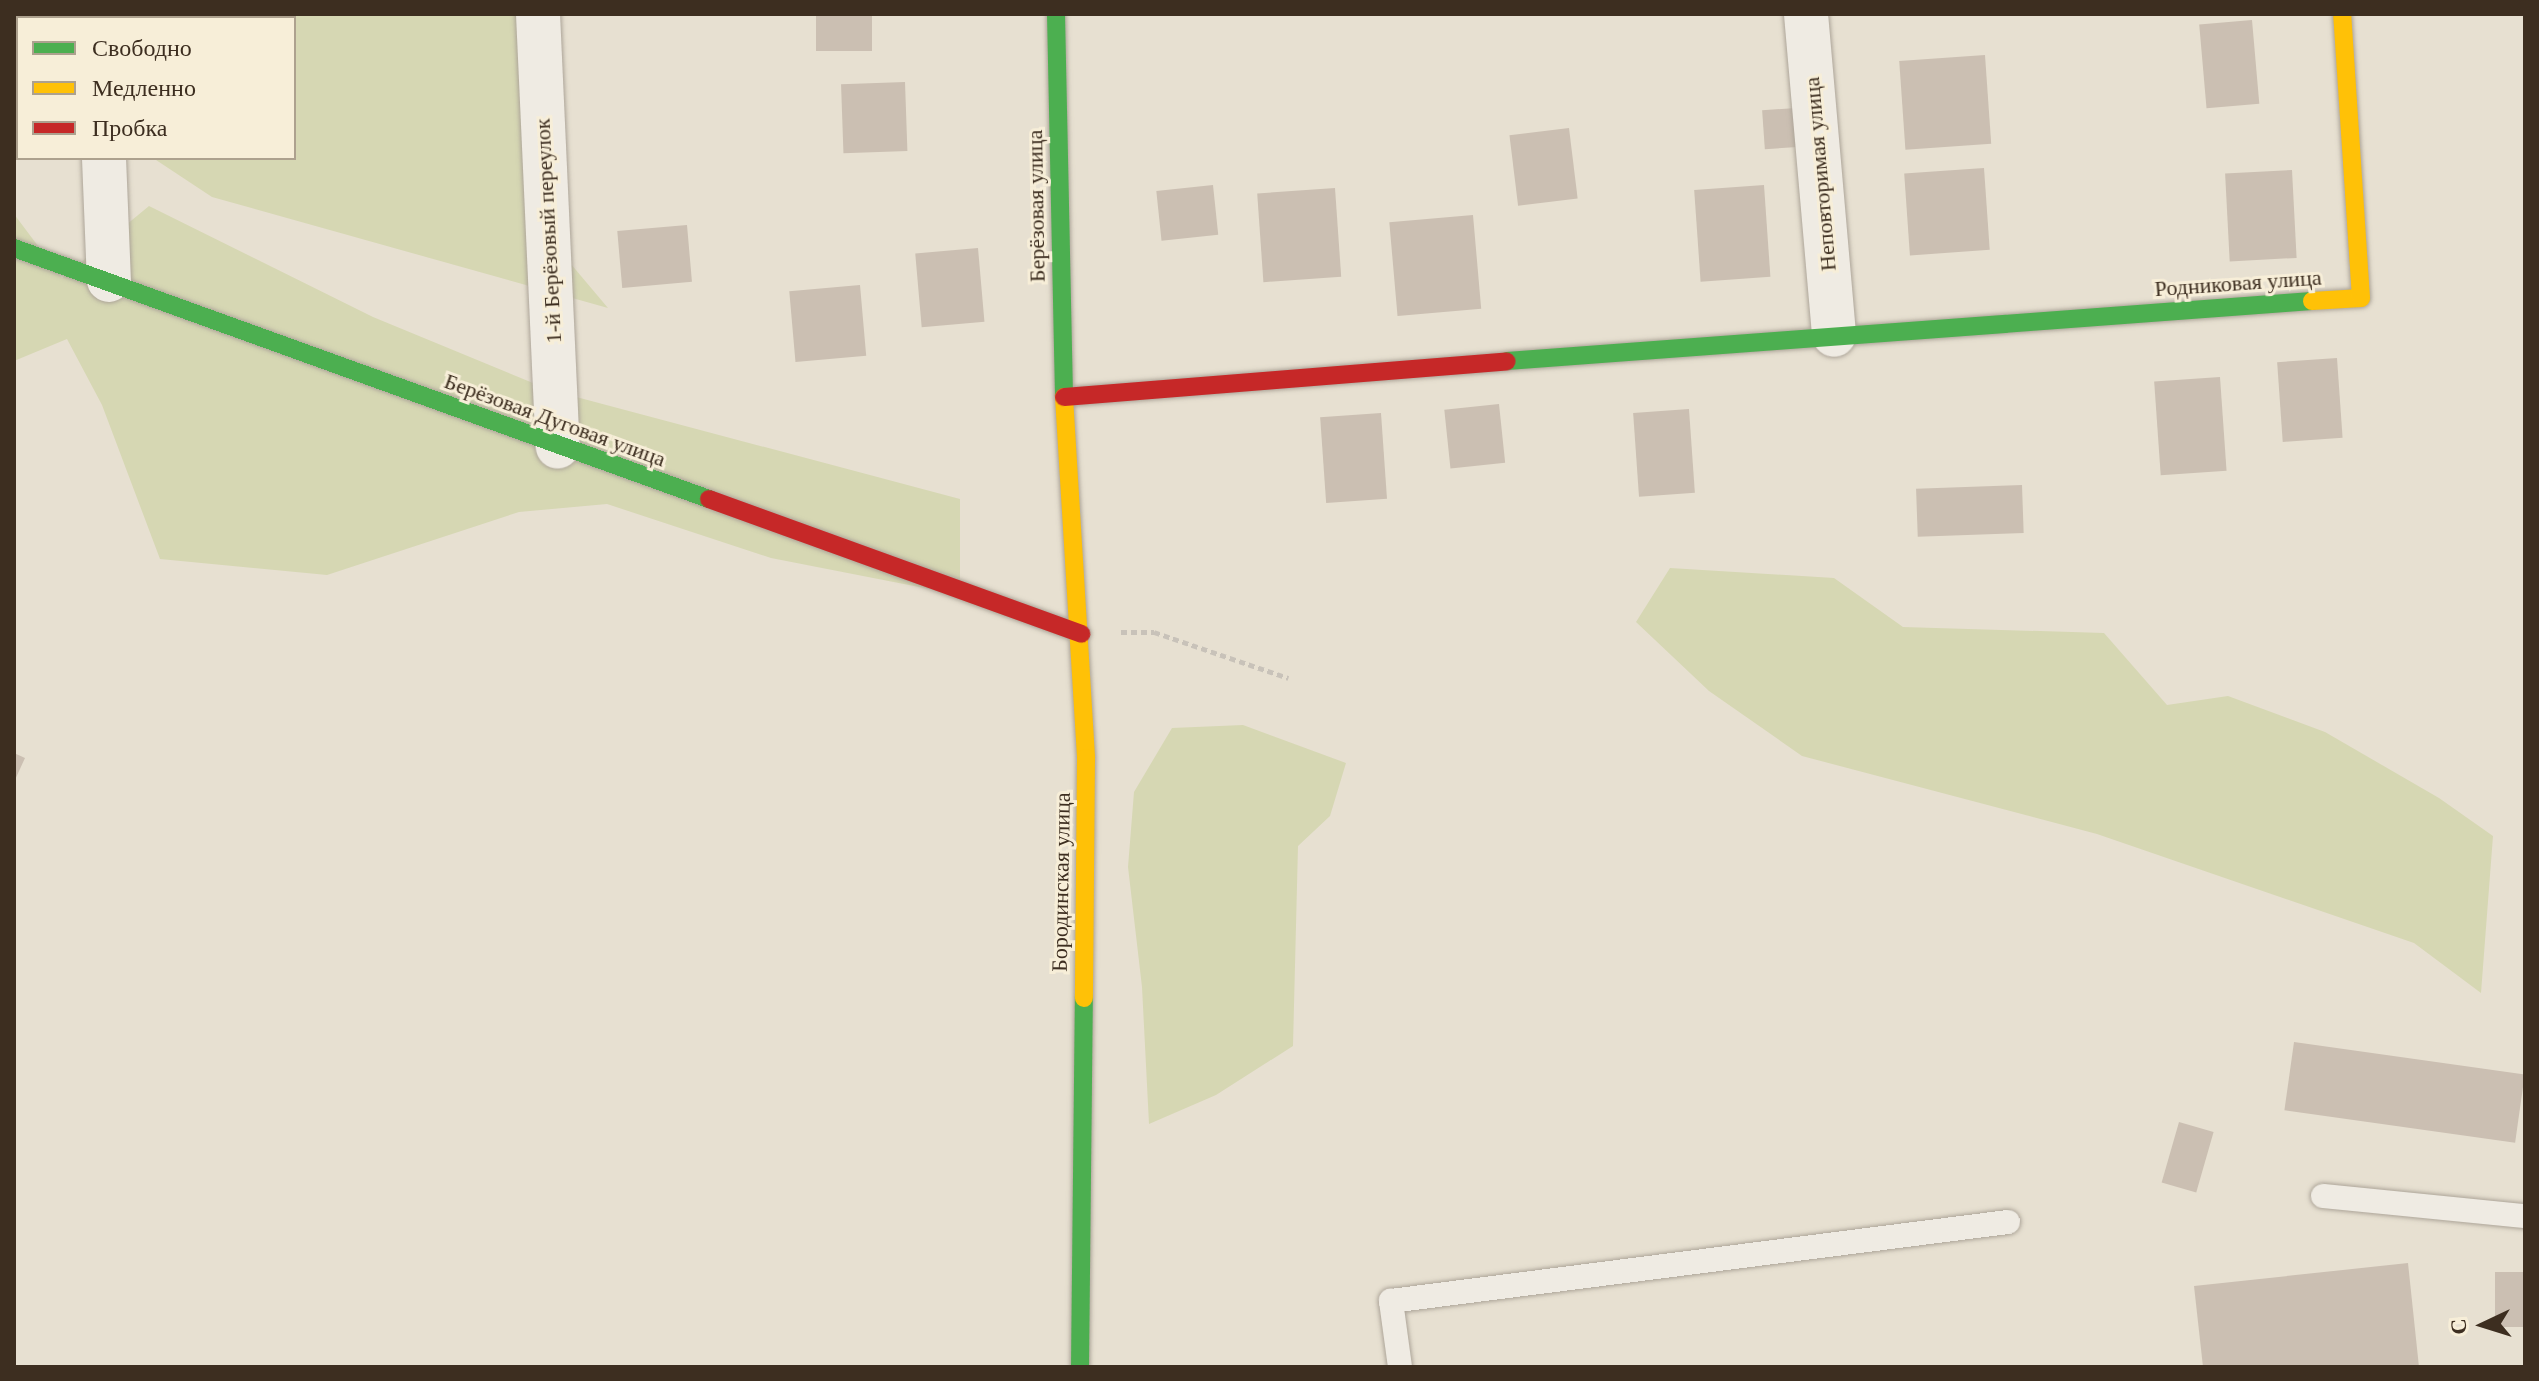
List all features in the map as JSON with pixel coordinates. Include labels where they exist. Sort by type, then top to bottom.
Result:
[{"type":"street","name":"1-й Берёзовый переулок","points":[[538,14],[558,447]]},
{"type":"street","name":"Берёзовая улица","points":[[1056,14],[1064,397]]},
{"type":"street","name":"Неповторимая улица","points":[[1806,14],[1834,335]]},
{"type":"street","name":"Родниковая улица","points":[[1834,335],[2361,298],[2342,14]]},
{"type":"street","points":[[104,160],[109,280]]},
{"type":"street","name":"Берёзовая Дуговая улица","points":[[14,248],[1081,634]]},
{"type":"street","points":[[1064,397],[1834,335]]},
{"type":"street","name":"Бородинская улица","points":[[1064,397],[1081,634],[1086,758],[1080,1367]]},
{"type":"lane","points":[[2323,1196],[2525,1216]]},
{"type":"lane","points":[[1400,1367],[1391,1301],[2008,1222]]},
{"type":"path","points":[[1081,634],[1154,632],[1288,678]]},
{"type":"green space","points":[[14,14],[539,14],[554,244],[608,308],[212,197],[156,160],[296,160],[296,16],[16,16],[14,41]]},
{"type":"green space","points":[[149,206],[373,317],[550,390],[960,499],[960,595],[771,558],[607,504],[519,512],[327,575],[160,559],[102,405],[67,339],[14,361],[14,214],[62,278]]},
{"type":"green space","points":[[1670,568],[1834,578],[1903,627],[2104,633],[2167,705],[2228,696],[2325,732],[2439,798],[2493,836],[2481,993],[2414,943],[2097,834],[1802,756],[1709,691],[1636,622]]},
{"type":"green space","points":[[1243,725],[1346,763],[1330,816],[1298,846],[1293,1046],[1216,1095],[1149,1124],[1142,987],[1128,867],[1134,792],[1172,728]]},
{"type":"building","points":[[816,14],[872,14],[872,51],[816,51]]},
{"type":"building","points":[[2252,20],[2259,104],[2207,108],[2199,25]]},
{"type":"building","points":[[1985,55],[1991,144],[1905,150],[1899,61]]},
{"type":"building","points":[[905,82],[907,151],[843,153],[841,84]]},
{"type":"building","points":[[1810,107],[1813,146],[1765,149],[1762,110]]},
{"type":"building","points":[[1569,128],[1578,198],[1518,206],[1509,135]]},
{"type":"building","points":[[1984,168],[1990,250],[1910,255],[1904,174]]},
{"type":"building","points":[[2292,170],[2297,258],[2230,261],[2225,174]]},
{"type":"building","points":[[1213,185],[1218,235],[1162,241],[1156,191]]},
{"type":"building","points":[[1764,185],[1770,277],[1701,282],[1694,190]]},
{"type":"building","points":[[1335,188],[1341,277],[1263,282],[1257,193]]},
{"type":"building","points":[[1473,215],[1481,309],[1398,316],[1389,222]]},
{"type":"building","points":[[687,225],[692,282],[622,288],[617,231]]},
{"type":"building","points":[[978,248],[984,322],[922,327],[915,253]]},
{"type":"building","points":[[860,285],[866,356],[795,362],[789,291]]},
{"type":"building","points":[[2337,358],[2343,438],[2283,442],[2277,362]]},
{"type":"building","points":[[2220,377],[2227,471],[2161,475],[2154,382]]},
{"type":"building","points":[[1499,404],[1505,463],[1450,468],[1444,410]]},
{"type":"building","points":[[1689,409],[1695,493],[1639,497],[1633,413]]},
{"type":"building","points":[[1381,413],[1387,499],[1326,503],[1320,417]]},
{"type":"building","points":[[2022,485],[2024,533],[1918,537],[1916,489]]},
{"type":"building","points":[[14,753],[25,758],[14,782]]},
{"type":"building","points":[[2294,1042],[2525,1074],[2515,1143],[2284,1110]]},
{"type":"building","points":[[2179,1122],[2214,1132],[2196,1192],[2162,1183]]},
{"type":"building","points":[[2408,1263],[2419,1367],[2203,1367],[2194,1286]]},
{"type":"building","points":[[2495,1272],[2525,1272],[2525,1327],[2495,1327]]},
{"type":"traffic: fast","points":[[1056,14],[1064,397]]},
{"type":"traffic: fast","points":[[14,248],[709,499]]},
{"type":"traffic: fast","points":[[1507,361],[2312,301]]},
{"type":"traffic: fast","points":[[1080,1367],[1084,998]]},
{"type":"traffic: slow","points":[[2312,301],[2361,298],[2342,14]]},
{"type":"traffic: slow","points":[[1064,397],[1086,758],[1084,998]]},
{"type":"traffic: jam","points":[[1064,397],[1507,361]]},
{"type":"traffic: jam","points":[[709,499],[1081,634]]}]
